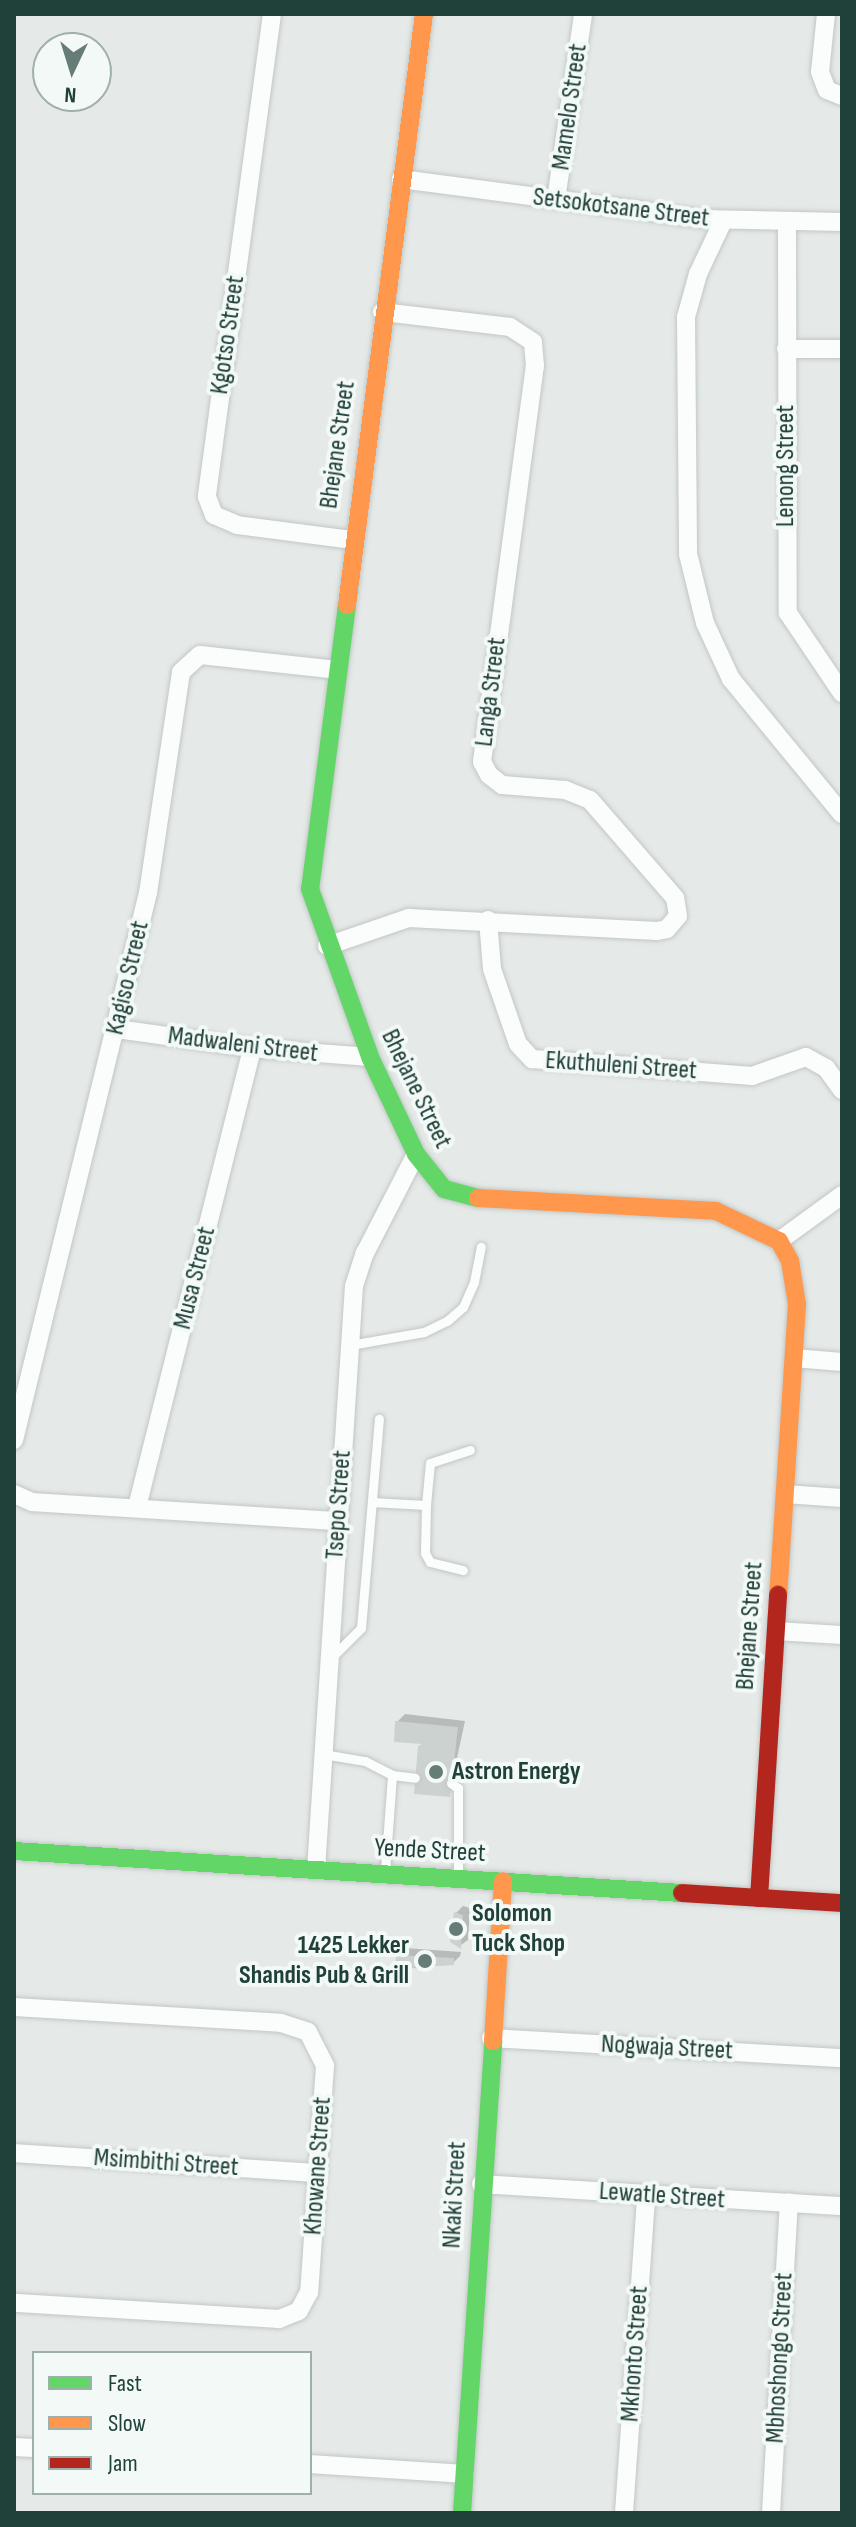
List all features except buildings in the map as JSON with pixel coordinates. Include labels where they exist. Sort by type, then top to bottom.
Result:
[{"type":"street","name":"Kgotso Street","points":[[272,14],[207,497],[214,515],[237,525],[352,540]]},
{"type":"street","name":"Bhejane Street","points":[[424,14],[382,312],[310,874],[327,946],[370,1057],[416,1154],[434,1181],[467,1199],[716,1211],[742,1218],[779,1241],[794,1277],[794,1358],[759,1898]]},
{"type":"street","name":"Mamelo Street","points":[[556,200],[583,14]]},
{"type":"street","points":[[826,14],[820,72],[827,90],[842,96]]},
{"type":"street","name":"Setsokotsane Street","points":[[401,179],[723,221],[842,222]]},
{"type":"street","points":[[723,221],[698,274],[686,317],[688,554],[705,623],[731,679],[842,814]]},
{"type":"street","name":"Lenong Street","points":[[787,222],[788,613],[842,693]]},
{"type":"street","name":"Langa Street","points":[[327,946],[409,918],[657,931],[674,923],[678,906],[590,800],[565,790],[502,785],[489,775],[482,762],[535,366],[533,342],[510,327],[382,312]]},
{"type":"street","points":[[786,349],[842,349]]},
{"type":"street","name":"Kagiso Street","points":[[14,1440],[117,1029],[150,883],[178,685],[185,664],[213,655],[337,670]]},
{"type":"street","name":"Ekuthuleni Street","points":[[488,920],[492,969],[518,1044],[532,1059],[752,1076],[806,1057],[826,1068],[842,1090]]},
{"type":"street","name":"Madwaleni Street","points":[[117,1029],[252,1048],[370,1057]]},
{"type":"street","name":"Musa Street","points":[[137,1507],[252,1048]]},
{"type":"street","name":"Tsepo Street","points":[[316,1870],[357,1271],[416,1154]]},
{"type":"street","points":[[779,1241],[842,1195]]},
{"type":"street","points":[[794,1358],[842,1362]]},
{"type":"street","points":[[14,1494],[32,1502],[338,1521]]},
{"type":"street","points":[[785,1494],[842,1498]]},
{"type":"street","points":[[776,1631],[842,1635]]},
{"type":"street","name":"Yende Street","points":[[14,1851],[842,1903]]},
{"type":"street","name":"Nkaki Street","points":[[462,2513],[503,1881]]},
{"type":"street","name":"Khowane Street","points":[[14,2007],[281,2023],[308,2032],[325,2066],[309,2292],[291,2317],[14,2303]]},
{"type":"street","name":"Nogwaja Street","points":[[491,2038],[842,2058]]},
{"type":"street","name":"Msimbithi Street","points":[[14,2153],[318,2173]]},
{"type":"street","name":"Lewatle Street","points":[[481,2184],[842,2206]]},
{"type":"street","name":"Mkhonto Street","points":[[624,2513],[646,2195]]},
{"type":"street","name":"Mbhoshongo Street","points":[[771,2513],[789,2203]]},
{"type":"street","points":[[312,2464],[465,2474]]},
{"type":"lane","points":[[350,1345],[424,1332],[447,1321],[463,1307],[474,1282],[481,1247]]},
{"type":"lane","points":[[329,1659],[361,1628],[379,1419]]},
{"type":"lane","points":[[463,1570],[438,1567],[425,1553],[426,1505],[430,1463],[470,1450]]},
{"type":"lane","points":[[372,1502],[426,1505]]},
{"type":"lane","points":[[323,1754],[365,1761],[392,1775],[415,1778]]},
{"type":"lane","points":[[385,1874],[392,1775]]},
{"type":"lane","points":[[451,1783],[458,1788],[458,1879]]},
{"type":"traffic: fast","points":[[347,605],[310,889],[370,1057],[416,1154],[444,1189],[478,1198]]},
{"type":"traffic: fast","points":[[14,1851],[682,1893]]},
{"type":"traffic: fast","points":[[462,2513],[493,2041]]},
{"type":"traffic: slow","points":[[347,605],[424,14]]},
{"type":"traffic: slow","points":[[478,1198],[716,1211],[779,1241],[790,1261],[797,1304],[778,1595]]},
{"type":"traffic: slow","points":[[493,2041],[503,1881]]},
{"type":"traffic: jam","points":[[759,1898],[778,1595]]},
{"type":"traffic: jam","points":[[682,1893],[842,1903]]},
{"type":"place","name":"Astron Energy","points":[[436,1772]]},
{"type":"place","name":"Solomon Tuck Shop","points":[[456,1929]]},
{"type":"place","name":"1425 Lekker Shandis Pub & Grill","points":[[425,1961]]}]
